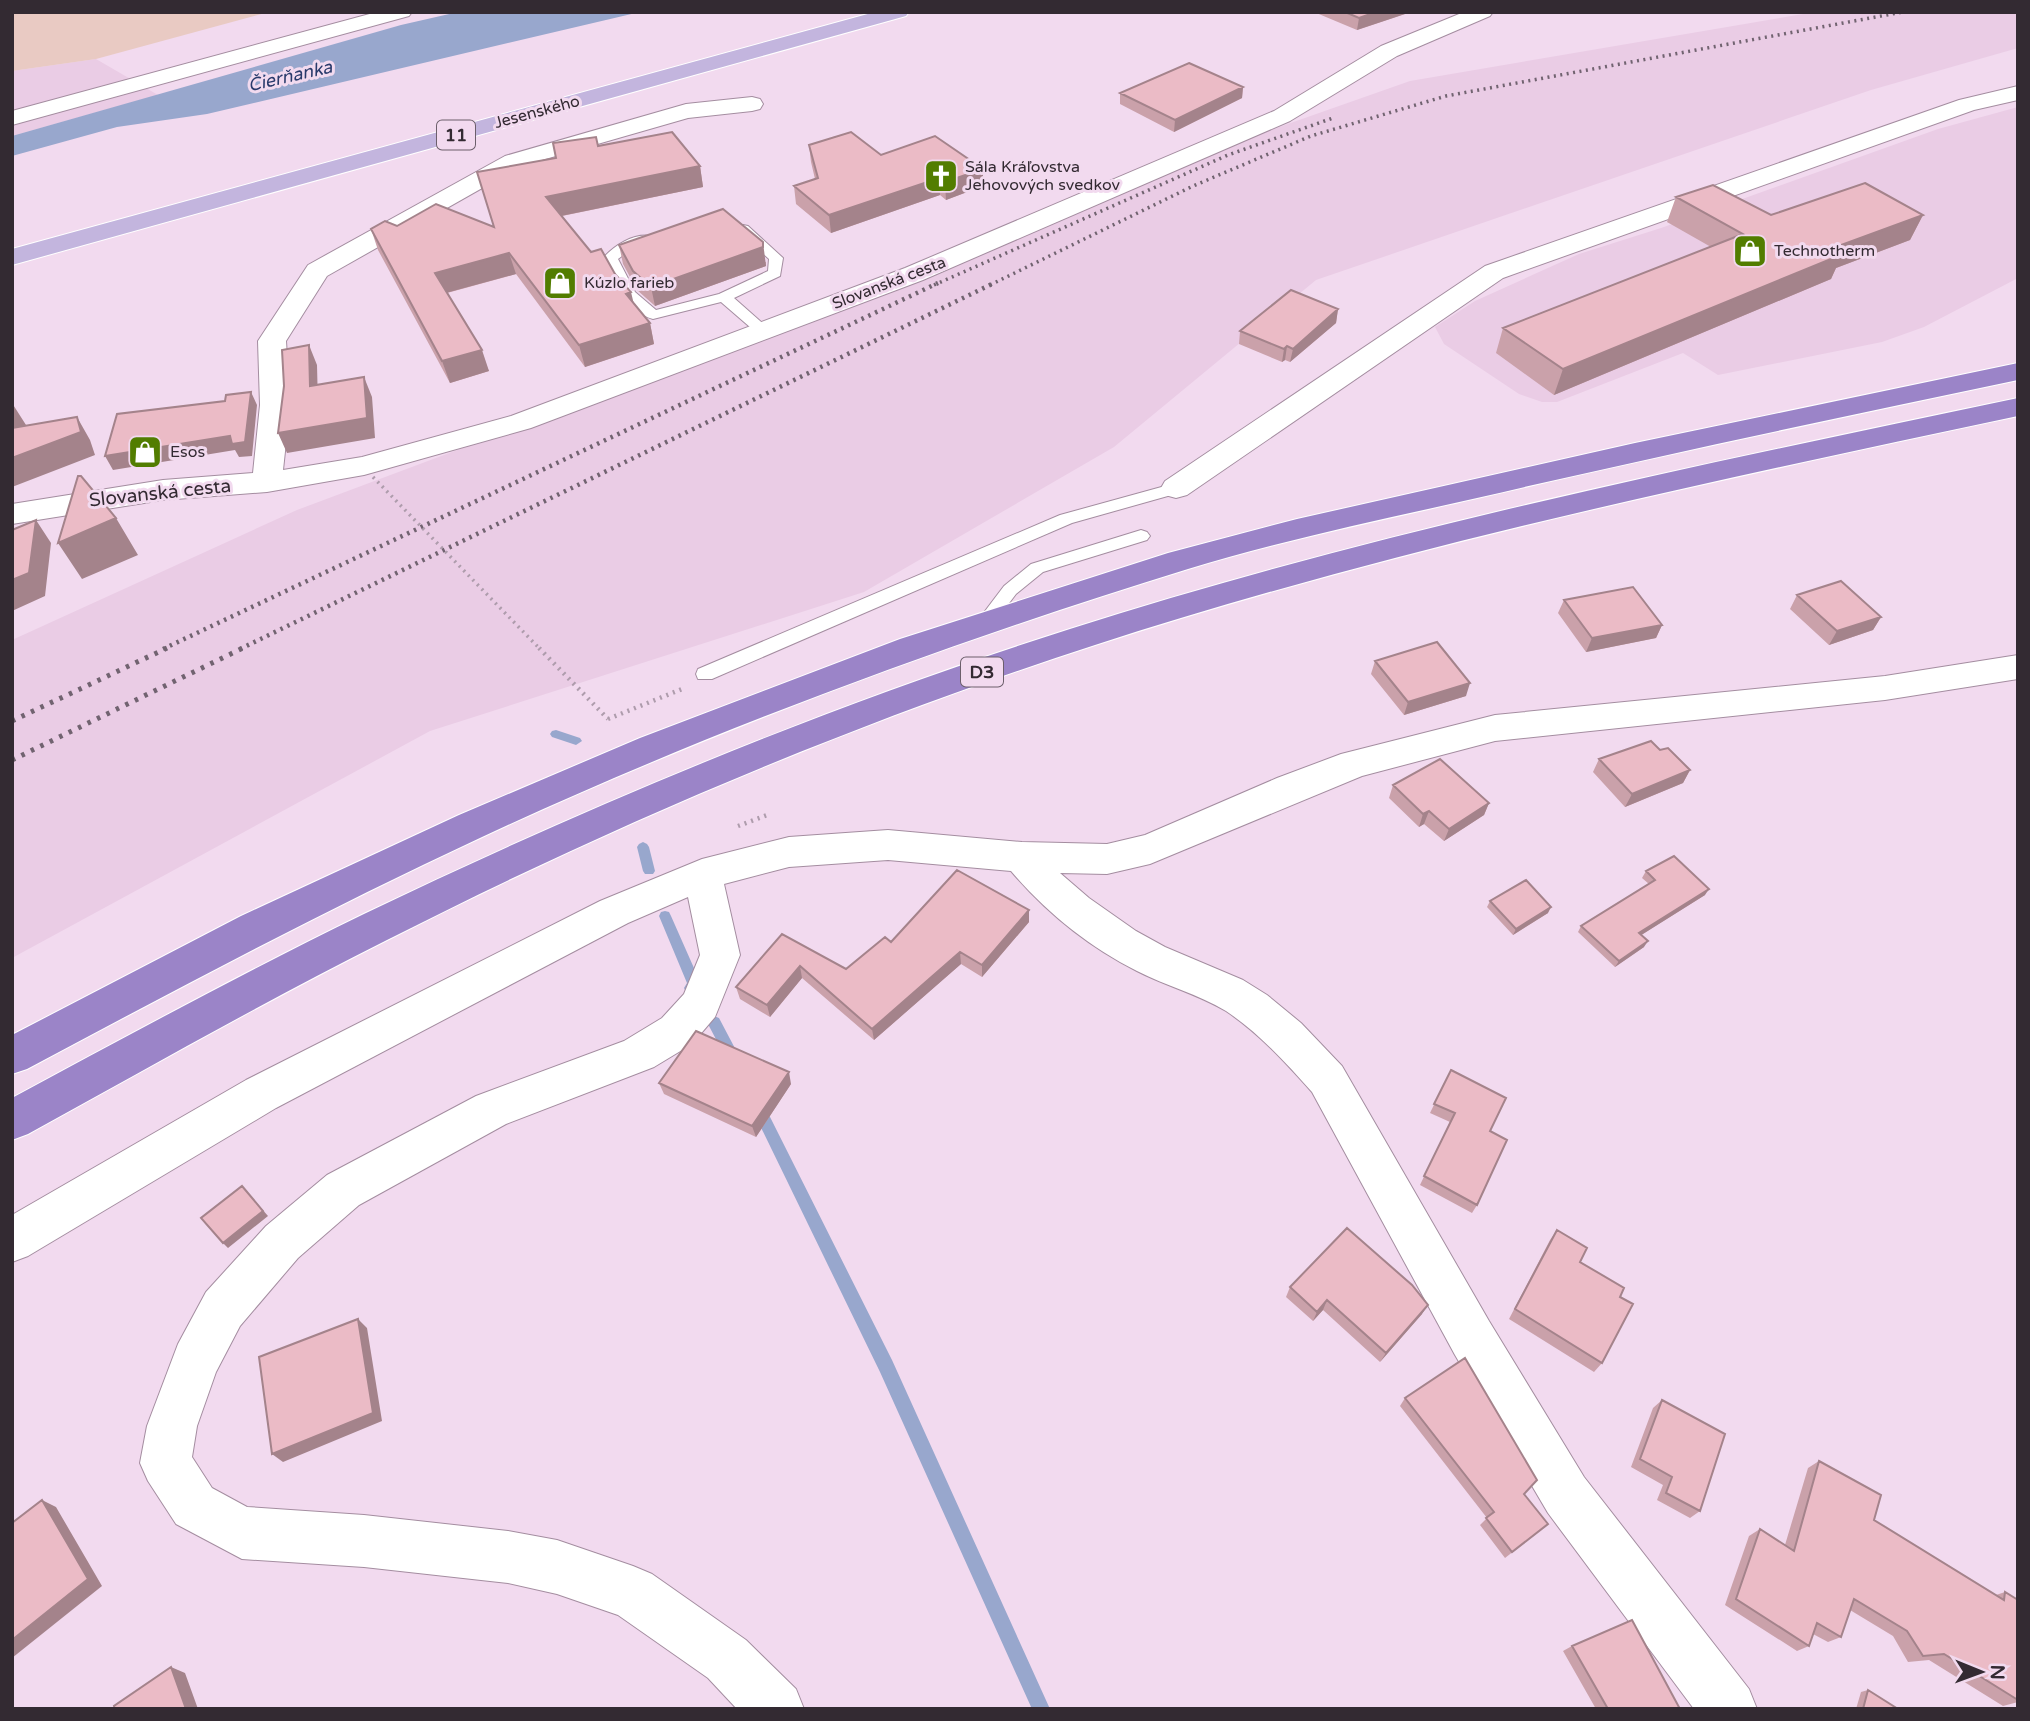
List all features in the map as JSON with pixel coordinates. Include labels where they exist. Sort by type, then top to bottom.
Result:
[{"type":"highway","name":"D3","points":[[12,1056],[255,928],[472,825],[779,697],[912,647],[1179,561],[1297,529],[1635,452],[2018,371]]},
{"type":"highway","name":"D3","points":[[12,1120],[279,976],[486,875],[673,791],[936,688],[1078,639],[1316,567],[1661,485],[2018,407]]},
{"type":"main road","name":"Jesenského","points":[[12,257],[899,12]]},
{"type":"street","points":[[12,117],[402,12]]},
{"type":"street","name":"Slovanská cesta","points":[[12,514],[163,490],[267,482],[364,466],[521,422],[914,274],[1282,116],[1389,51],[1483,12]]},
{"type":"street","points":[[1176,488],[1494,272],[1967,105],[2018,93]]},
{"type":"street","points":[[267,482],[275,405],[272,341],[317,271],[513,161],[686,111],[752,104]]},
{"type":"street","points":[[12,1240],[261,1094],[614,912],[702,874],[789,852],[888,845],[1022,857],[1107,859],[1150,849],[1201,830],[1290,788],[1354,764],[1495,728],[1885,688],[2018,667]]},
{"type":"street","points":[[1022,857],[1041,881],[1088,919],[1138,953],[1240,998],[1298,1046],[1327,1079],[1472,1338],[1566,1495],[1729,1709]]},
{"type":"street","points":[[702,874],[720,955],[700,1005],[677,1031],[639,1054],[491,1110],[343,1190],[312,1216],[282,1242],[223,1310],[195,1361],[172,1426],[166,1464],[194,1506],[242,1533],[364,1541],[509,1558],[557,1567],[633,1592],[727,1660],[776,1709]]},
{"type":"lane","points":[[665,233],[629,244],[610,258],[629,294],[653,315],[724,297],[775,274],[776,258],[733,223]]},
{"type":"lane","points":[[724,297],[763,331]]},
{"type":"lane","points":[[705,674],[1066,519],[1176,488]]},
{"type":"lane","points":[[985,623],[1010,590],[1037,568],[1141,536]]},
{"type":"path","points":[[373,477],[608,719],[688,687]]},
{"type":"shaded area","points":[[12,12],[269,12],[96,59],[12,71]]},
{"type":"shaded area","points":[[1815,12],[2018,12],[2018,48],[1871,90],[1316,280],[1114,447],[864,592],[430,731],[12,958],[12,640],[297,510],[665,372],[1208,152],[1410,81]]},
{"type":"shaded area","points":[[96,59],[158,95],[12,136],[12,71]]},
{"type":"shaded area","points":[[2018,107],[2018,278],[1924,327],[1882,342],[1718,375],[1683,353],[1557,402],[1542,402],[1519,394],[1444,344],[1435,327],[1475,301],[1579,254],[1661,228],[1938,129]]},
{"type":"water","name":"Čierňanka","points":[[458,12],[640,12],[207,114],[117,127],[12,156],[12,136],[401,25]]},
{"type":"building","points":[[1345,12],[1376,12],[1359,18]]},
{"type":"building","points":[[1189,63],[1243,87],[1175,120],[1120,93]]},
{"type":"building","points":[[672,132],[700,166],[546,197],[591,252],[601,249],[615,274],[631,292],[626,294],[650,323],[579,345],[509,253],[435,273],[482,350],[442,361],[371,229],[385,221],[397,226],[436,204],[494,227],[477,172],[556,158],[553,143],[596,137],[598,146]]},
{"type":"building","points":[[851,132],[881,155],[935,136],[983,169],[945,182],[939,178],[829,215],[794,186],[818,178],[809,145]]},
{"type":"building","points":[[1865,183],[1923,215],[1833,248],[1843,254],[1563,369],[1503,328],[1743,234],[1676,197],[1713,185],[1771,215]]},
{"type":"building","points":[[723,209],[763,242],[763,247],[651,287],[633,271],[619,245]]},
{"type":"building","points":[[1291,290],[1338,309],[1293,349],[1287,346],[1284,349],[1240,331]]},
{"type":"building","points":[[309,345],[310,386],[364,377],[367,418],[278,433],[284,386],[282,350]]},
{"type":"building","points":[[251,392],[245,442],[232,444],[230,436],[105,456],[117,414],[225,401],[226,395]]},
{"type":"building","points":[[77,417],[81,432],[12,458],[12,428]]},
{"type":"building","points":[[78,476],[81,476],[116,518],[58,543]]},
{"type":"building","points":[[36,520],[29,573],[12,580],[12,530]]},
{"type":"building","points":[[1841,581],[1881,617],[1837,631],[1797,595]]},
{"type":"building","points":[[1633,587],[1662,625],[1592,638],[1564,600]]},
{"type":"building","points":[[1437,642],[1470,683],[1408,702],[1375,661]]},
{"type":"building","points":[[1651,741],[1660,750],[1668,748],[1690,770],[1632,794],[1599,759]]},
{"type":"building","points":[[1440,759],[1489,803],[1449,829],[1429,811],[1423,814],[1393,785]]},
{"type":"building","points":[[1674,856],[1709,889],[1639,933],[1648,941],[1619,961],[1581,926],[1655,880],[1646,871]]},
{"type":"building","points":[[957,870],[1029,910],[982,965],[960,952],[872,1029],[800,966],[767,1005],[736,987],[782,934],[846,969],[885,937],[891,942]]},
{"type":"building","points":[[1526,880],[1551,907],[1516,929],[1490,901]]},
{"type":"building","points":[[696,1031],[789,1072],[752,1126],[659,1083]]},
{"type":"building","points":[[1451,1070],[1506,1098],[1490,1131],[1507,1140],[1477,1205],[1424,1176],[1455,1113],[1434,1104]]},
{"type":"building","points":[[242,1186],[263,1211],[223,1243],[201,1218]]},
{"type":"building","points":[[1347,1228],[1412,1285],[1428,1305],[1386,1353],[1327,1300],[1317,1312],[1290,1287]]},
{"type":"building","points":[[1557,1230],[1587,1248],[1580,1262],[1624,1288],[1620,1297],[1633,1304],[1602,1363],[1515,1309]]},
{"type":"building","points":[[358,1319],[373,1413],[272,1454],[259,1357]]},
{"type":"building","points":[[1465,1358],[1537,1480],[1524,1494],[1548,1524],[1512,1552],[1486,1518],[1494,1512],[1405,1398]]},
{"type":"building","points":[[1662,1400],[1725,1434],[1700,1511],[1666,1493],[1672,1477],[1640,1459]]},
{"type":"building","points":[[1819,1461],[1881,1495],[1874,1520],[2004,1600],[2005,1592],[2018,1600],[2018,1700],[1944,1654],[1923,1656],[1907,1631],[1854,1599],[1841,1637],[1817,1623],[1809,1646],[1736,1599],[1760,1529],[1794,1551]]},
{"type":"building","points":[[42,1500],[88,1579],[12,1640],[12,1523]]},
{"type":"building","points":[[1632,1620],[1680,1709],[1608,1709],[1572,1646]]},
{"type":"building","points":[[171,1667],[186,1709],[115,1709],[114,1706]]},
{"type":"building","points":[[1868,1690],[1898,1709],[1863,1709]]},
{"type":"waterway","points":[[556,734],[576,741]]},
{"type":"waterway","points":[[643,847],[649,871]]},
{"type":"waterway","points":[[665,916],[694,984],[691,988]]},
{"type":"waterway","points":[[714,1022],[734,1060]]},
{"type":"waterway","points":[[758,1107],[886,1366],[1041,1709]]},
{"type":"railway","points":[[990,285],[1193,186],[1311,136],[1446,96],[1903,12]]},
{"type":"railway","points":[[934,285],[1228,155],[1333,118]]},
{"type":"railway","points":[[163,649],[938,283]]},
{"type":"railway","points":[[240,649],[994,283]]},
{"type":"railway","points":[[12,721],[167,648]]},
{"type":"railway","points":[[12,760],[243,648]]},
{"type":"place","name":"Sála Kráľovstva Jehovových svedkov","points":[[941,176]]},
{"type":"place","name":"Technotherm","points":[[1750,251]]},
{"type":"place","name":"Kúzlo farieb","points":[[560,283]]},
{"type":"place","name":"Esos","points":[[145,452]]}]
